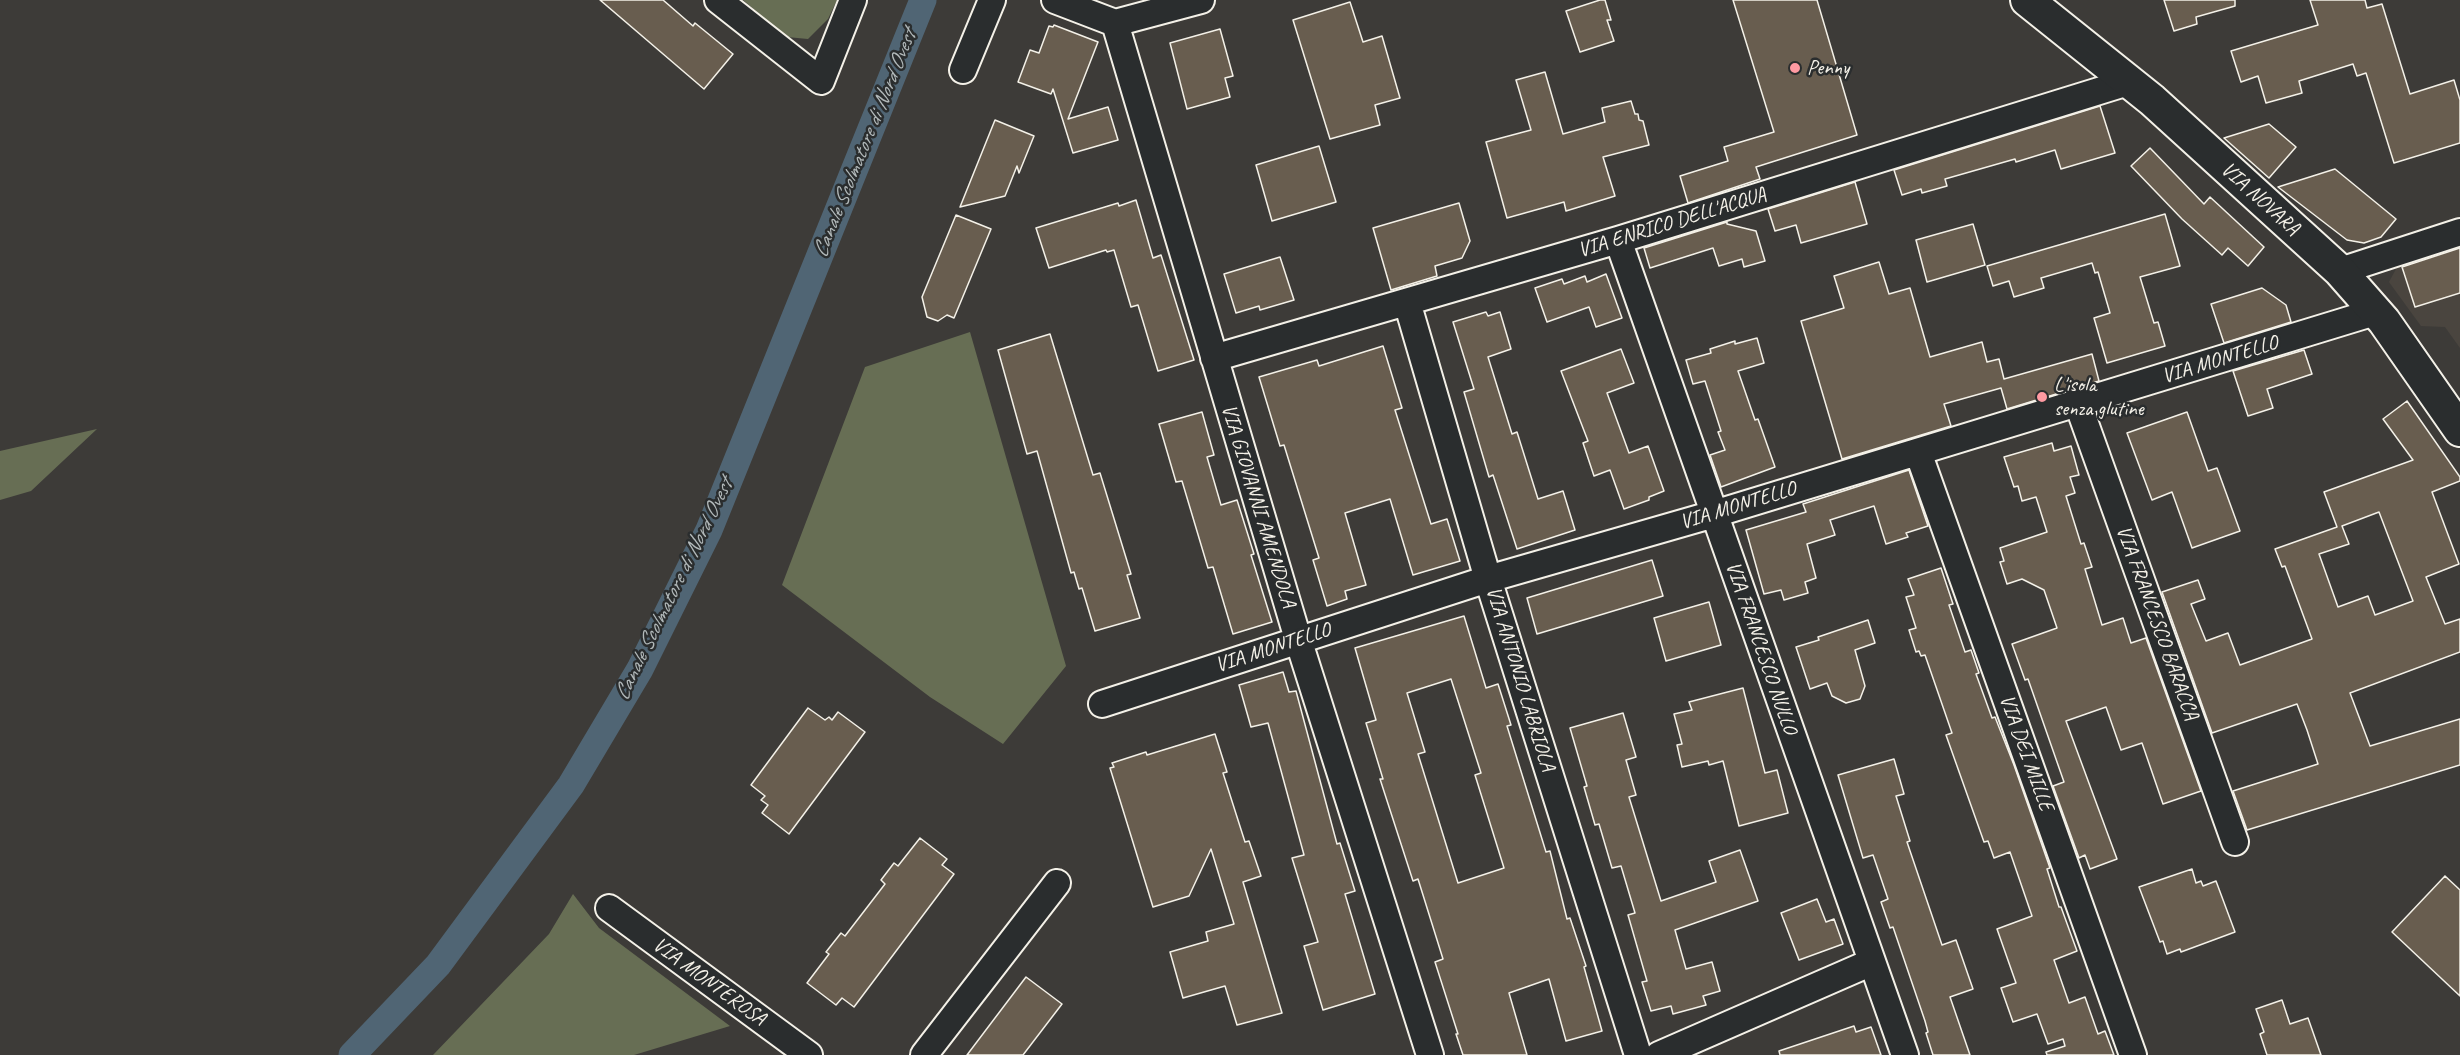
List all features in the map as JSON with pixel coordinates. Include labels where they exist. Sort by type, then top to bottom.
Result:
[{"type":"street","points":[[718,0],[821,81],[853,0]]},
{"type":"street","points":[[963,70],[992,0]]},
{"type":"street","points":[[1054,0],[1115,23],[1201,0]]},
{"type":"street","name":"VIA NOVARA","points":[[2027,0],[2151,100],[2340,271],[2384,321],[2460,430]]},
{"type":"street","name":"VIA GIOVANNI AMENDOLA","points":[[1115,23],[1298,639],[1430,1055]]},
{"type":"street","name":"VIA ENRICO DELL'ACQUA","points":[[1214,358],[1618,240],[2128,82]]},
{"type":"street","points":[[2340,271],[2460,232]]},
{"type":"street","name":"VIA FRANCESCO NULLO","points":[[1618,240],[1905,1055]]},
{"type":"street","name":"VIA ANTONIO LABRIOLA","points":[[1407,302],[1488,579],[1638,1055]]},
{"type":"street","name":"VIA MONTELLO","points":[[1102,704],[1488,579],[1714,514],[2375,312]]},
{"type":"street","name":"VIA FRANCESCO BARACCA","points":[[2078,404],[2235,842]]},
{"type":"street","name":"VIA DEI MILLE","points":[[1918,452],[2133,1055]]},
{"type":"street","points":[[924,1055],[1057,883]]},
{"type":"street","name":"VIA MONTEROSA","points":[[609,908],[809,1055]]},
{"type":"street","points":[[1659,1055],[1872,962]]},
{"type":"shaded area","points":[[2460,240],[2460,348],[2445,327],[2421,326],[2389,282],[2401,264]]},
{"type":"green space","points":[[743,0],[837,0],[828,19],[808,39],[787,37]]},
{"type":"green space","points":[[970,332],[1066,666],[1003,744],[930,697],[782,585],[865,367]]},
{"type":"green space","points":[[97,429],[31,491],[0,500],[0,451]]},
{"type":"green space","points":[[573,894],[599,928],[730,1026],[634,1055],[433,1055],[549,934]]},
{"type":"building","points":[[600,0],[663,0],[693,26],[695,23],[733,54],[704,89]]},
{"type":"building","points":[[1605,0],[1611,20],[1607,20],[1614,41],[1580,52],[1566,11]]},
{"type":"building","name":"Penny","points":[[1733,0],[1817,0],[1857,135],[1756,167],[1760,179],[1688,203],[1680,176],[1728,161],[1724,147],[1774,132]]},
{"type":"building","points":[[2164,0],[2235,0],[2235,6],[2196,17],[2197,24],[2174,31]]},
{"type":"building","points":[[2310,0],[2365,0],[2367,8],[2382,4],[2410,94],[2454,80],[2460,100],[2460,143],[2394,163],[2366,73],[2357,76],[2353,64],[2299,81],[2302,93],[2266,103],[2258,76],[2241,82],[2231,51],[2318,25]]},
{"type":"building","points":[[1350,2],[1363,42],[1382,36],[1400,98],[1375,105],[1380,125],[1330,139],[1293,20]]},
{"type":"building","points":[[1054,25],[1098,42],[1068,119],[1108,107],[1118,140],[1073,153],[1053,89],[1051,94],[1018,82],[1030,50],[1039,53],[1049,26]]},
{"type":"building","points":[[1220,29],[1233,76],[1225,78],[1230,97],[1187,109],[1170,43]]},
{"type":"building","points":[[1545,72],[1563,134],[1605,122],[1602,108],[1631,101],[1635,114],[1638,114],[1639,120],[1643,121],[1649,145],[1603,157],[1615,196],[1566,211],[1564,202],[1507,218],[1486,142],[1531,130],[1516,80]]},
{"type":"building","points":[[2100,106],[2115,153],[2061,169],[2055,150],[1945,179],[1947,186],[1922,193],[1921,189],[1902,195],[1894,170]]},
{"type":"building","points":[[995,120],[1034,136],[1019,173],[1017,166],[1005,196],[960,207]]},
{"type":"building","points":[[2269,124],[2296,147],[2269,178],[2224,138]]},
{"type":"building","points":[[1319,146],[1336,202],[1272,221],[1256,165]]},
{"type":"building","points":[[2150,148],[2204,204],[2210,197],[2264,247],[2248,266],[2228,248],[2222,255],[2182,219],[2131,166]]},
{"type":"building","points":[[2335,169],[2396,219],[2381,237],[2364,243],[2347,240],[2278,187]]},
{"type":"building","points":[[1855,182],[1867,224],[1801,243],[1796,225],[1775,231],[1768,209]]},
{"type":"building","points":[[1136,200],[1153,258],[1161,255],[1194,360],[1158,371],[1138,305],[1131,307],[1114,250],[1107,252],[1106,250],[1049,268],[1036,228],[1118,203],[1119,206]]},
{"type":"building","points":[[1459,203],[1470,241],[1462,258],[1435,266],[1437,276],[1391,290],[1373,228]]},
{"type":"building","points":[[2165,214],[2180,266],[2140,277],[2154,323],[2158,322],[2165,346],[2107,363],[2094,318],[2110,313],[2098,272],[2095,273],[2092,263],[2041,278],[2044,288],[2014,297],[2009,281],[1993,286],[1987,266]]},
{"type":"building","points":[[956,215],[991,229],[954,318],[947,315],[938,321],[927,317],[922,297]]},
{"type":"building","points":[[1727,222],[1727,224],[1756,231],[1765,261],[1744,267],[1742,259],[1719,266],[1713,248],[1650,268],[1644,248]]},
{"type":"building","points":[[1973,224],[1985,265],[1927,282],[1916,240]]},
{"type":"building","points":[[2460,248],[2460,293],[2415,307],[2402,267]]},
{"type":"building","points":[[1280,257],[1294,300],[1260,310],[1259,306],[1236,313],[1224,274]]},
{"type":"building","points":[[1879,262],[1889,294],[1910,288],[1930,357],[1982,342],[1987,362],[1999,359],[2004,379],[2092,354],[2099,381],[2007,409],[2001,388],[1944,404],[1951,426],[1842,459],[1801,321],[1844,308],[1834,276]]},
{"type":"building","points":[[1606,274],[1622,318],[1596,327],[1589,307],[1547,322],[1535,288],[1562,279],[1564,284],[1585,276],[1587,282]]},
{"type":"building","points":[[2262,288],[2286,305],[2291,322],[2224,343],[2211,304]]},
{"type":"building","points":[[1486,312],[1488,316],[1500,312],[1511,349],[1488,357],[1512,434],[1517,432],[1538,499],[1563,491],[1575,530],[1517,549],[1493,475],[1489,477],[1464,392],[1474,389],[1453,322]]},
{"type":"building","points":[[1050,334],[1093,475],[1100,473],[1131,574],[1127,575],[1140,618],[1095,631],[1082,588],[1079,589],[1074,572],[1071,573],[1037,451],[1027,454],[998,350]]},
{"type":"building","points":[[1757,338],[1764,363],[1738,371],[1775,467],[1721,487],[1710,455],[1725,450],[1718,432],[1721,431],[1705,381],[1693,384],[1686,360],[1711,353],[1710,349],[1735,341],[1735,344]]},
{"type":"building","points":[[1383,346],[1402,408],[1395,410],[1431,524],[1447,519],[1460,561],[1413,575],[1390,499],[1345,513],[1366,585],[1345,591],[1347,599],[1327,606],[1313,560],[1319,558],[1284,445],[1280,446],[1259,377],[1317,360],[1319,366]]},
{"type":"building","points":[[1621,349],[1634,383],[1607,393],[1629,453],[1648,446],[1664,491],[1649,497],[1649,500],[1624,509],[1610,470],[1594,476],[1583,443],[1588,441],[1561,371]]},
{"type":"building","points":[[2304,350],[2312,374],[2267,389],[2273,408],[2248,416],[2233,371]]},
{"type":"building","points":[[2407,401],[2460,477],[2460,481],[2432,492],[2459,564],[2426,577],[2445,624],[2460,619],[2460,652],[2350,693],[2370,746],[2460,719],[2460,765],[2247,830],[2233,791],[2318,764],[2307,730],[2297,704],[2212,733],[2162,592],[2198,580],[2205,599],[2191,604],[2206,641],[2228,633],[2240,665],[2312,639],[2285,566],[2282,567],[2275,549],[2337,527],[2324,492],[2413,460],[2383,419]],"holes":[[[2379,512],[2413,601],[2375,615],[2368,596],[2338,607],[2319,554],[2349,544],[2342,526]]]},
{"type":"building","points":[[1202,412],[1214,455],[1207,457],[1221,505],[1237,500],[1272,622],[1233,634],[1213,567],[1208,568],[1182,481],[1176,482],[1159,424]]},
{"type":"building","points":[[2187,412],[2208,471],[2217,468],[2240,531],[2192,548],[2172,492],[2152,500],[2127,433]]},
{"type":"building","points":[[2052,443],[2054,451],[2071,446],[2079,475],[2070,477],[2075,493],[2066,496],[2081,544],[2084,543],[2092,567],[2085,569],[2102,625],[2123,618],[2131,643],[2146,638],[2201,791],[2163,804],[2142,743],[2121,750],[2106,707],[2066,721],[2117,859],[2090,869],[2085,855],[2079,858],[2053,786],[2064,782],[2028,679],[2025,680],[2012,644],[2057,628],[2044,590],[2022,579],[2007,584],[2000,562],[2004,561],[2000,548],[2047,532],[2036,497],[2022,501],[2018,486],[2014,487],[2004,457]]},
{"type":"building","points":[[1909,470],[1928,526],[1906,533],[1908,537],[1886,544],[1874,506],[1830,520],[1835,535],[1807,544],[1816,578],[1805,582],[1808,593],[1784,600],[1781,590],[1764,594],[1746,530],[1806,512],[1803,504]]},
{"type":"building","points":[[1652,560],[1663,596],[1537,634],[1527,598]]},
{"type":"building","points":[[1941,568],[1953,604],[1949,605],[1965,652],[1971,650],[1979,673],[1976,674],[1992,718],[1995,717],[2014,765],[2050,868],[2047,869],[2059,907],[2061,907],[2077,951],[2054,960],[2069,1003],[2085,997],[2098,1034],[2105,1031],[2114,1055],[2047,1055],[2046,1052],[2065,1046],[2063,1039],[2048,1044],[2037,1014],[2013,1022],[2001,988],[2016,983],[1997,929],[2032,916],[2010,852],[1994,858],[1988,841],[1984,842],[1946,735],[1952,733],[1925,655],[1921,656],[1919,651],[1916,652],[1909,630],[1916,628],[1906,597],[1914,595],[1908,579]]},
{"type":"building","points":[[1709,602],[1721,645],[1666,661],[1654,618]]},
{"type":"building","points":[[1464,616],[1486,688],[1498,684],[1511,725],[1507,726],[1546,852],[1550,851],[1567,919],[1570,918],[1586,966],[1584,967],[1602,1031],[1566,1041],[1549,979],[1509,993],[1527,1055],[1463,1055],[1435,962],[1443,959],[1418,879],[1413,881],[1380,779],[1383,779],[1366,723],[1376,720],[1355,648]],"holes":[[[1451,679],[1481,773],[1475,775],[1504,868],[1458,883],[1418,754],[1425,752],[1407,693]]]},
{"type":"building","points":[[1868,620],[1875,643],[1855,650],[1865,686],[1860,699],[1846,703],[1832,696],[1827,683],[1810,689],[1796,647]]},
{"type":"building","points":[[1283,672],[1289,692],[1296,691],[1337,844],[1340,843],[1355,891],[1345,894],[1375,994],[1323,1010],[1304,946],[1318,942],[1292,858],[1304,855],[1268,723],[1251,727],[1239,685]]},
{"type":"building","points":[[1743,688],[1765,773],[1777,770],[1788,813],[1739,826],[1723,761],[1709,765],[1708,761],[1682,767],[1677,745],[1682,744],[1674,714],[1692,710],[1689,702]]},
{"type":"building","points":[[808,708],[825,720],[829,717],[832,720],[838,712],[865,732],[789,834],[762,813],[768,805],[761,800],[765,796],[751,785]]},
{"type":"building","points":[[1623,713],[1636,757],[1626,760],[1636,795],[1629,797],[1661,901],[1716,882],[1709,861],[1740,850],[1758,901],[1675,930],[1686,969],[1712,962],[1720,991],[1703,996],[1706,1005],[1673,1014],[1671,1006],[1651,1011],[1642,982],[1647,981],[1628,915],[1635,913],[1621,866],[1612,868],[1599,824],[1595,825],[1584,787],[1587,786],[1570,728]]},
{"type":"building","points":[[1215,734],[1227,772],[1223,773],[1245,842],[1249,841],[1261,876],[1243,882],[1282,1013],[1237,1025],[1225,986],[1183,998],[1170,952],[1208,941],[1206,932],[1234,924],[1211,849],[1189,896],[1153,907],[1110,768],[1114,767],[1112,763]]},
{"type":"building","points":[[1894,759],[1904,794],[1896,796],[1910,841],[1907,842],[1942,945],[1956,940],[1973,989],[1950,997],[1970,1055],[1933,1055],[1925,1021],[1893,927],[1890,928],[1881,902],[1888,899],[1873,855],[1863,858],[1838,775]]},
{"type":"building","points":[[920,838],[947,859],[942,865],[954,874],[854,1007],[842,998],[836,1005],[807,983],[829,954],[826,952],[841,933],[845,936],[885,884],[881,880],[894,863],[898,866]]},
{"type":"building","points":[[2192,869],[2196,883],[2201,881],[2203,886],[2216,881],[2235,932],[2181,952],[2180,949],[2167,954],[2163,941],[2160,942],[2139,887]]},
{"type":"building","points":[[2445,876],[2460,890],[2460,996],[2392,932]]},
{"type":"building","points":[[1817,899],[1826,922],[1834,919],[1843,944],[1799,960],[1781,913]]},
{"type":"building","points":[[1026,977],[1062,1004],[1023,1055],[967,1055]]},
{"type":"building","points":[[2282,1000],[2290,1024],[2308,1018],[2321,1055],[2267,1055],[2260,1034],[2264,1032],[2256,1009]]},
{"type":"building","points":[[1854,1026],[1856,1032],[1871,1027],[1881,1055],[1780,1055],[1779,1051]]},
{"type":"waterway","name":"Canale Scolmatore di Nord Ovest","points":[[352,1055],[438,965],[571,785],[640,669],[709,530],[923,0]]},
{"type":"place","name":"Penny","points":[[1795,68]]},
{"type":"place","name":"L'isola senza glutine","points":[[2042,397]]}]
